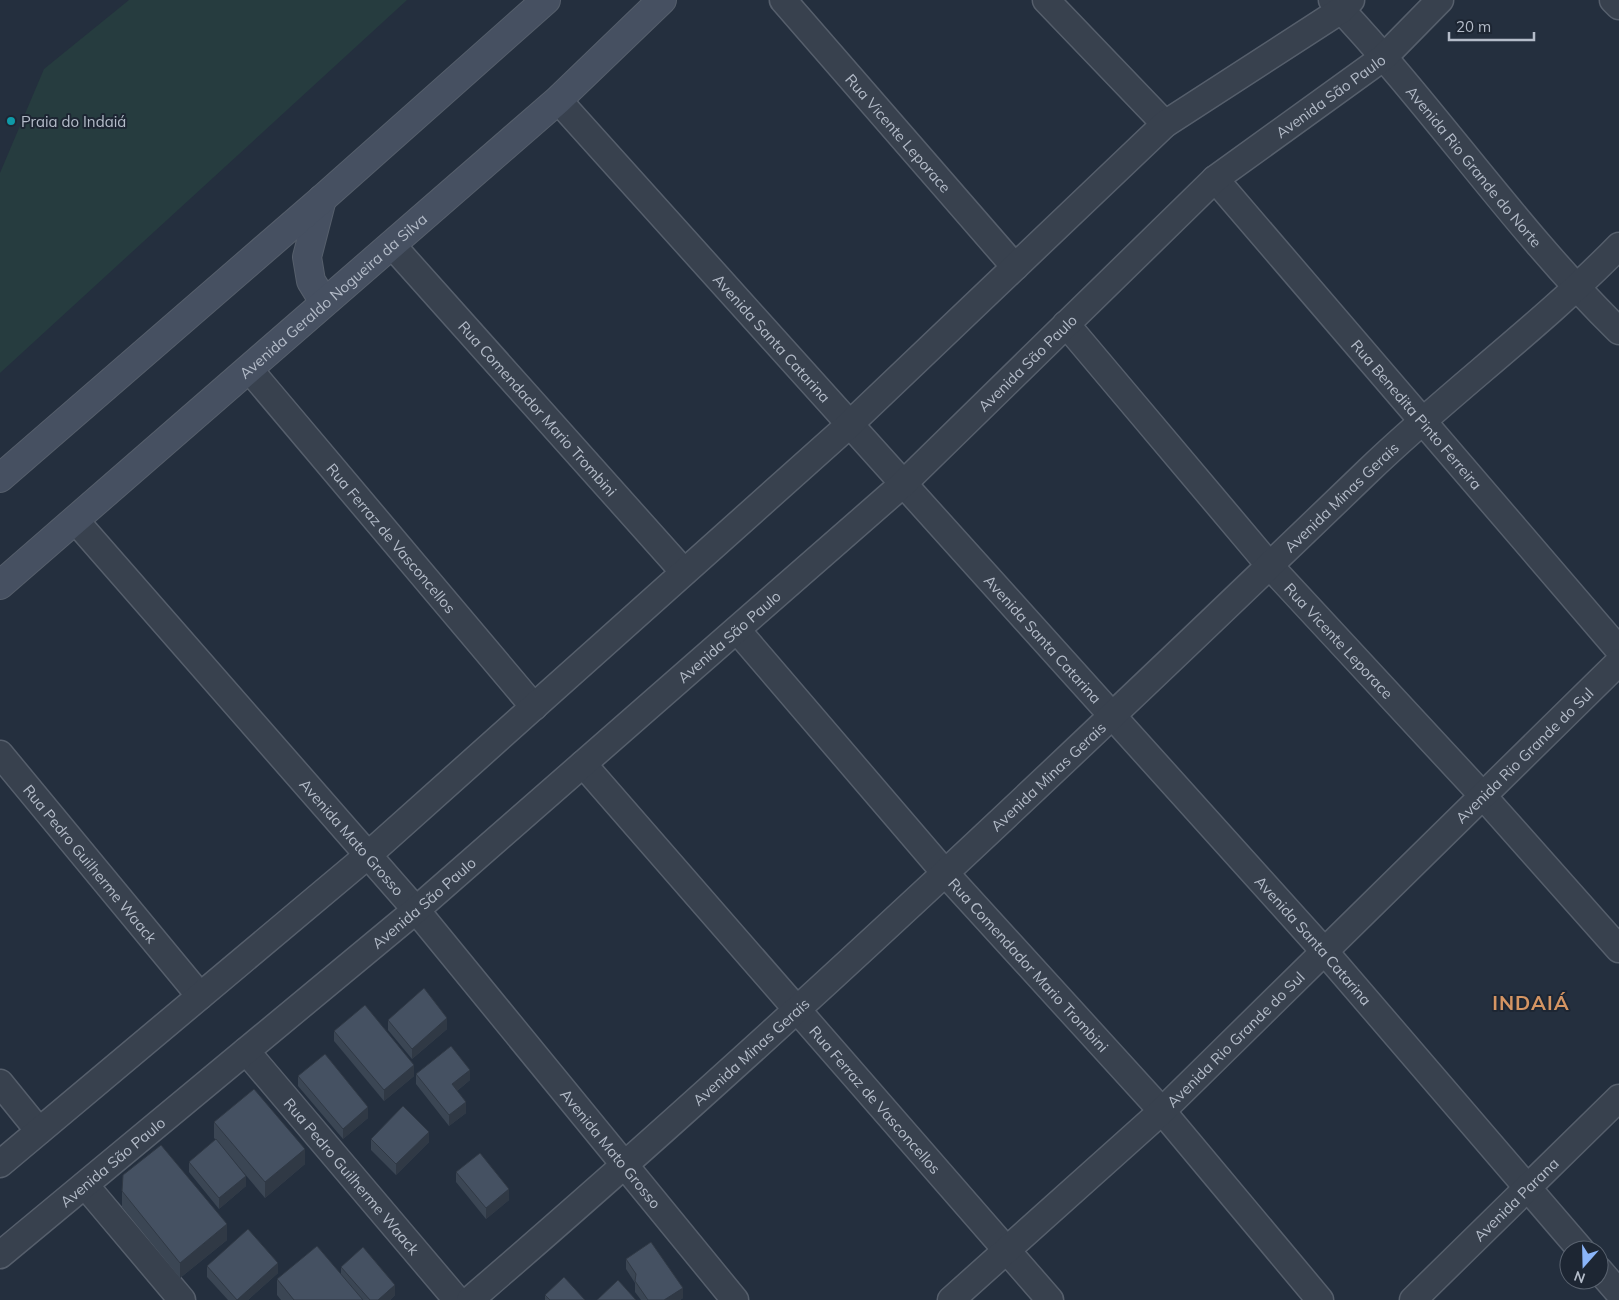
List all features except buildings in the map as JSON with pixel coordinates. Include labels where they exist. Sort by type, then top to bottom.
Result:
[{"type":"main road","points":[[0,478],[322,199],[546,0]]},
{"type":"main road","name":"Avenida Geraldo Nogueira da Silva","points":[[0,585],[558,100],[662,0]]},
{"type":"main road","points":[[322,199],[307,257],[311,281],[324,302]]},
{"type":"street","name":"Rua Vicente Leporace","points":[[783,0],[1015,267]]},
{"type":"street","points":[[1046,0],[1165,124]]},
{"type":"street","name":"Avenida São Paulo","points":[[0,1255],[416,910],[903,484],[1215,179],[1384,57],[1440,0]]},
{"type":"street","points":[[1613,0],[1619,6]]},
{"type":"street","points":[[0,1164],[367,856],[534,707],[849,425],[1165,124],[1341,3]]},
{"type":"street","name":"Avenida Rio Grande do Norte","points":[[1341,3],[1577,289],[1619,331]]},
{"type":"street","name":"Avenida Santa Catarina","points":[[558,100],[1112,718],[1325,952],[1573,1240]]},
{"type":"street","name":"Rua Benedita Pinto Ferreira","points":[[1215,179],[1420,421],[1619,650]]},
{"type":"street","name":"Rua Comendador Mario Trombini","points":[[392,245],[684,572]]},
{"type":"street","name":"Avenida Minas Gerais","points":[[470,1300],[624,1166],[946,874],[1112,718],[1420,421],[1577,289],[1619,246]]},
{"type":"street","name":"Rua Vicente Leporace","points":[[1066,324],[1270,566],[1484,796],[1619,949]]},
{"type":"street","name":"Rua Ferraz de Vasconcellos","points":[[249,369],[534,707]]},
{"type":"street","name":"Avenida Mato Grosso","points":[[75,520],[416,910],[735,1300]]},
{"type":"street","name":"Rua Comendador Mario Trombini","points":[[737,630],[946,874],[1162,1111],[1320,1300]]},
{"type":"street","name":"Avenida Rio Grande do Sul","points":[[951,1300],[1162,1111],[1619,662]]},
{"type":"street","name":"Rua Pedro Guilherme Waack","points":[[0,754],[200,996]]},
{"type":"street","name":"Rua Ferraz de Vasconcellos","points":[[583,764],[1050,1300]]},
{"type":"street","name":"Rua Pedro Guilherme Waack","points":[[246,1051],[457,1300]]},
{"type":"street","points":[[0,1083],[39,1131]]},
{"type":"street","name":"Avenida Parana","points":[[1413,1300],[1619,1098]]},
{"type":"street","points":[[85,1185],[182,1300]]},
{"type":"street","points":[[1609,1282],[1619,1293]]},
{"type":"green space","points":[[129,0],[407,0],[0,373],[0,173],[44,69]]},
{"type":"place","name":"Praia do Indaiá","points":[[11,121]]},
{"type":"district","name":"INDAIÁ","points":[[1531,1002]]}]
